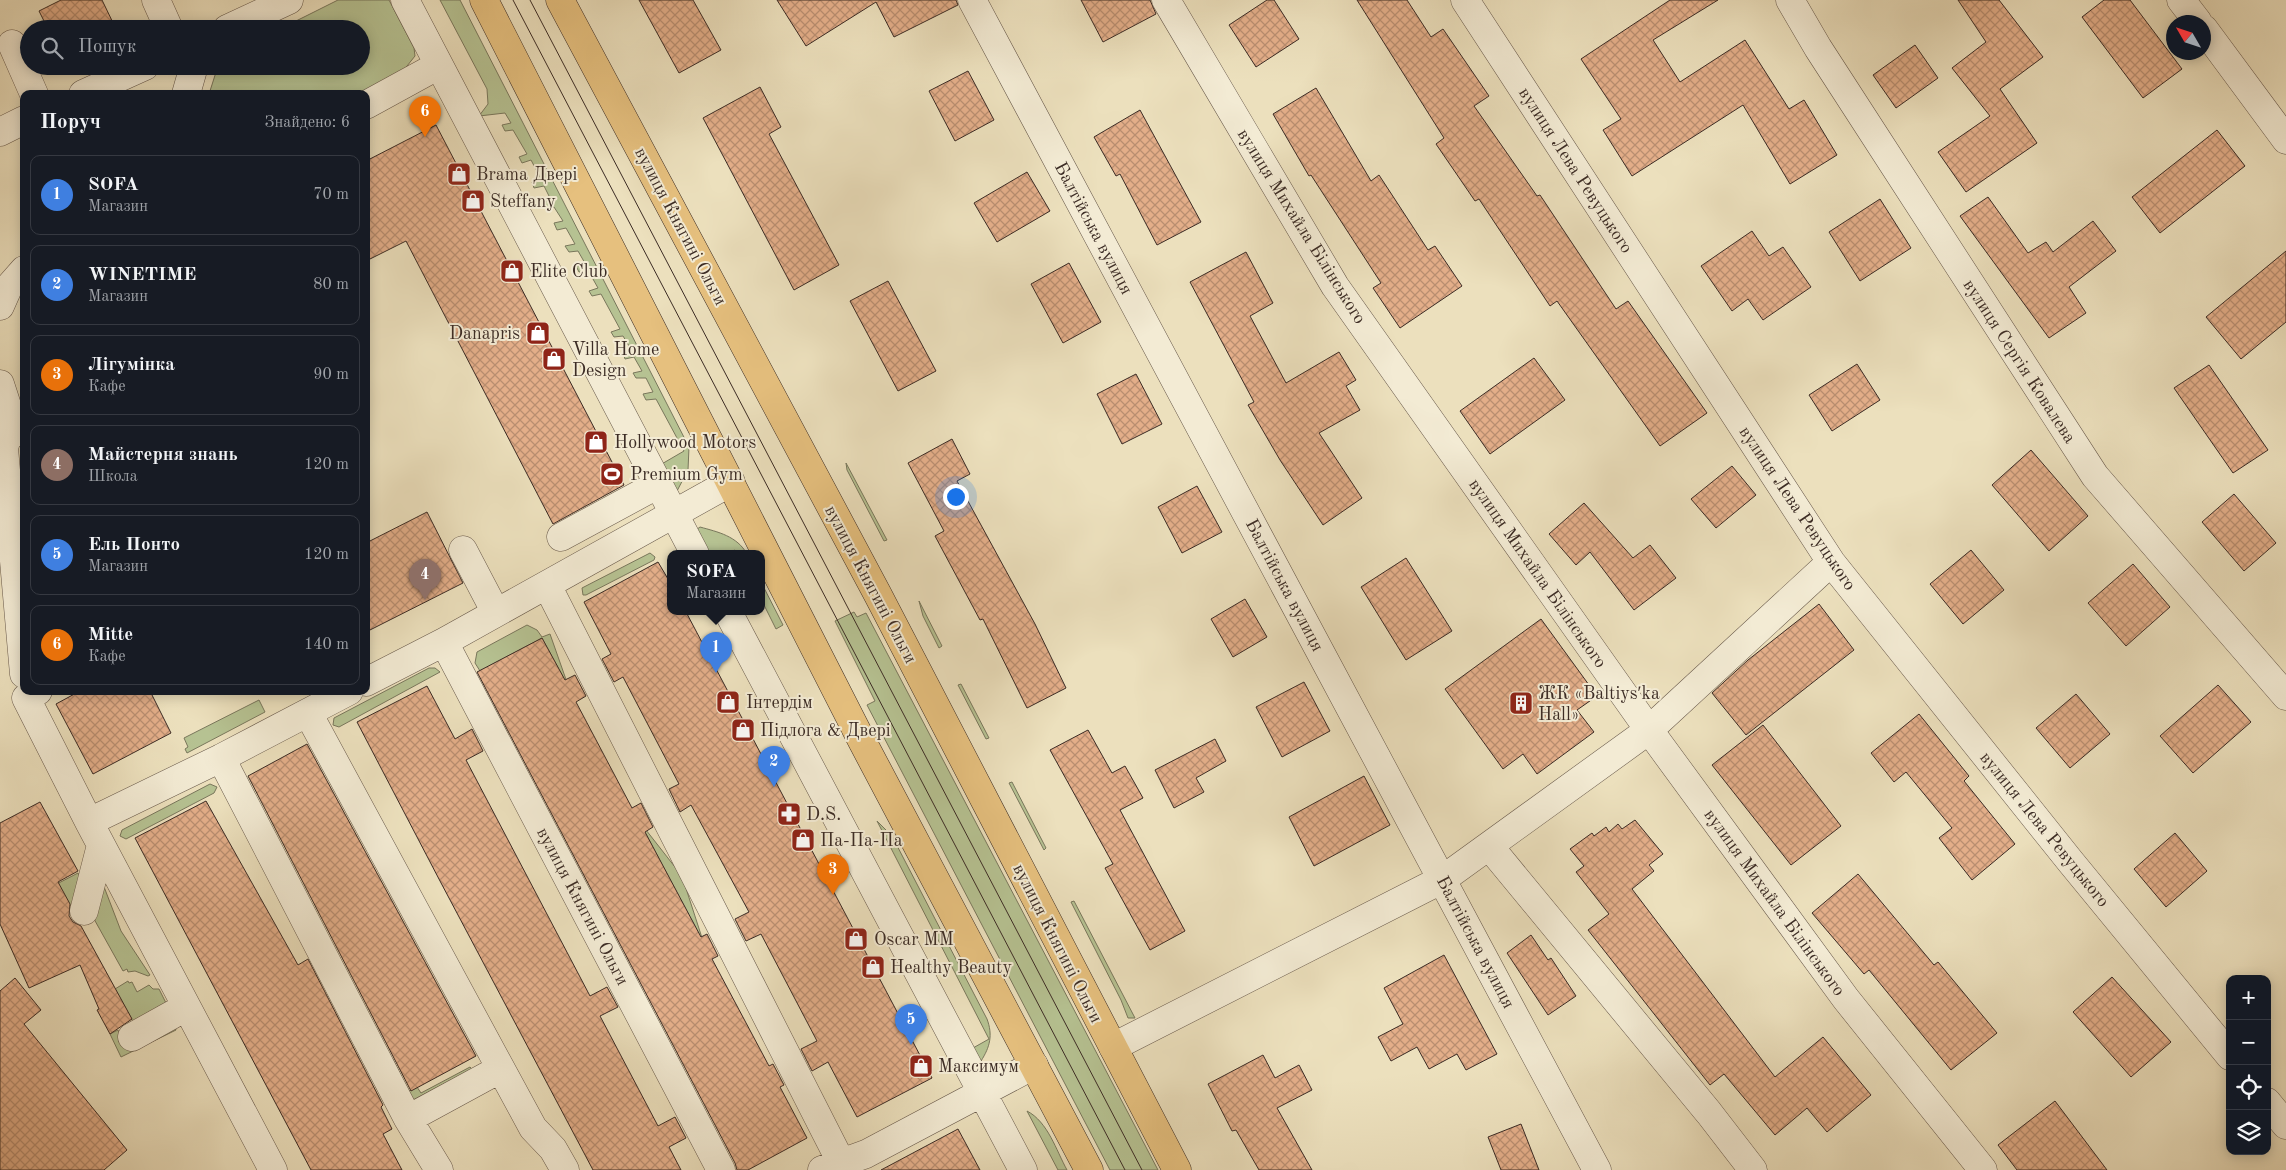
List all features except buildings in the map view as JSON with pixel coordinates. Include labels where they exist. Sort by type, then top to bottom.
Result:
[{"type":"main road","points":[[484,0],[732,482],[861,739],[1089,1170]]},
{"type":"main road","name":"вулиця Княгині Ольги","points":[[560,0],[878,595],[1177,1170]]},
{"type":"street","points":[[156,0],[165,20]]},
{"type":"street","points":[[247,20],[290,0]]},
{"type":"street","points":[[405,0],[673,516],[693,550]]},
{"type":"street","name":"Балтійська вулиця","points":[[972,0],[1443,879],[1596,1170]]},
{"type":"street","name":"вулиця Михайла Білінського","points":[[1166,0],[1335,286],[1649,730],[1846,999],[1982,1170]]},
{"type":"street","name":"вулиця Лева Ревуцького","points":[[1465,0],[1831,562],[2070,861],[2226,1051]]},
{"type":"street","name":"вулиця Сергія Ковалева","points":[[1790,0],[1818,48],[2095,476],[2286,696]]},
{"type":"street","points":[[2182,0],[2193,15]]},
{"type":"street","points":[[2211,39],[2286,140]]},
{"type":"street","points":[[12,44],[20,62]]},
{"type":"street","points":[[370,103],[439,65]]},
{"type":"street","points":[[26,75],[32,90]]},
{"type":"street","points":[[92,90],[125,75]]},
{"type":"street","points":[[187,90],[191,75]]},
{"type":"street","points":[[0,132],[20,122]]},
{"type":"street","points":[[0,306],[8,288],[20,274]]},
{"type":"street","points":[[0,384],[18,427],[4,448],[20,609]]},
{"type":"street","points":[[370,680],[444,642],[732,482]]},
{"type":"street","points":[[561,537],[657,485]]},
{"type":"street","points":[[462,550],[496,613]]},
{"type":"street","points":[[1113,1047],[1443,879],[1649,730],[1831,562]]},
{"type":"street","points":[[546,585],[836,1168],[982,1094],[1034,1065]]},
{"type":"street","points":[[730,615],[1023,1170]]},
{"type":"street","name":"вулиця Княгині Ольги","points":[[444,642],[543,817],[658,1036],[721,1170]]},
{"type":"street","points":[[31,695],[95,834],[273,1170]]},
{"type":"street","points":[[95,834],[221,758],[341,695]]},
{"type":"street","points":[[308,712],[533,1128],[554,1149],[565,1170]]},
{"type":"street","points":[[221,758],[310,916],[374,1038],[408,1119],[439,1170]]},
{"type":"street","points":[[84,911],[95,834]]},
{"type":"street","points":[[1489,846],[1709,1113],[1753,1170]]},
{"type":"street","points":[[132,1037],[186,1007]]},
{"type":"street","points":[[408,1119],[500,1069]]},
{"type":"street","points":[[2271,1107],[2286,1125]]},
{"type":"green space","points":[[338,0],[389,0],[414,48],[415,56],[399,76],[370,92],[370,90],[210,90],[215,75],[370,75],[370,20],[298,20]]},
{"type":"green space","points":[[440,0],[460,0],[689,447],[688,470],[677,491],[660,465],[684,451],[656,399],[646,400],[643,394],[653,392],[646,378],[636,378],[633,373],[642,371],[634,357],[625,359],[623,353],[632,351],[623,336],[614,337],[611,332],[620,329],[601,294],[592,296],[589,291],[598,288],[589,272],[579,272],[576,266],[586,265],[578,251],[569,252],[565,246],[575,244],[566,228],[557,230],[554,223],[563,221],[554,207],[545,208],[542,202],[551,200],[544,186],[534,188],[532,182],[541,179],[531,160],[522,163],[519,157],[527,154],[513,130],[505,131],[502,125],[511,123],[505,113],[479,116],[488,104],[487,89]]},
{"type":"green space","points":[[846,463],[887,540],[884,541],[847,470]]},
{"type":"green space","points":[[700,527],[720,533],[738,543],[744,550],[705,550],[696,530]]},
{"type":"green space","points":[[650,553],[655,557],[654,560],[583,595],[582,588]]},
{"type":"green space","points":[[765,590],[783,625],[776,629],[765,607]]},
{"type":"green space","points":[[919,601],[942,646],[939,648],[923,616]]},
{"type":"green space","points":[[854,612],[857,617],[866,613],[1158,1170],[1110,1170],[867,705],[875,701],[835,621]]},
{"type":"green space","points":[[527,625],[537,630],[542,637],[550,634],[569,688],[542,638],[480,671],[475,663],[477,652]]},
{"type":"green space","points":[[429,668],[435,668],[440,672],[339,727],[333,725],[334,718]]},
{"type":"green space","points":[[961,684],[989,738],[986,739],[958,685]]},
{"type":"green space","points":[[259,700],[265,712],[187,753],[185,749],[188,747],[184,738]]},
{"type":"green space","points":[[1012,782],[1046,848],[1044,850],[1009,783]]},
{"type":"green space","points":[[210,784],[217,787],[214,793],[126,839],[120,836],[122,830]]},
{"type":"green space","points":[[639,821],[682,876],[704,944]]},
{"type":"green space","points":[[877,821],[892,836],[987,1019],[990,1041],[981,1061],[973,1048],[989,1039]]},
{"type":"green space","points":[[78,873],[82,881],[79,901],[57,912],[53,886]]},
{"type":"green space","points":[[101,879],[121,931],[150,975],[148,976],[135,971],[128,972],[127,969],[123,971],[94,919]]},
{"type":"green space","points":[[1074,901],[1135,1018],[1128,1018],[1121,1000],[1071,902]]},
{"type":"green space","points":[[128,981],[129,983],[132,982],[137,992],[149,985],[153,989],[159,989],[167,1005],[135,1025],[115,989]]},
{"type":"green space","points":[[174,1024],[176,1030],[121,1057],[110,1034],[118,1030],[126,1048]]},
{"type":"green space","points":[[392,1058],[409,1091],[417,1087],[421,1093],[470,1067],[472,1069],[413,1100]]},
{"type":"green space","points":[[1027,1111],[1041,1122],[1046,1129],[1067,1170],[1058,1170]]},
{"type":"tram line","points":[[513,0],[1125,1170]]},
{"type":"tram line","points":[[530,0],[1142,1170]]},
{"type":"place","name":"Mitte","points":[[425,137]]},
{"type":"place","name":"Brama Двері","points":[[459,174]]},
{"type":"place","name":"Steffany","points":[[473,201]]},
{"type":"place","name":"Elite Club","points":[[512,271]]},
{"type":"place","name":"Danapris","points":[[538,333]]},
{"type":"place","name":"Villa Home Design","points":[[554,359]]},
{"type":"place","name":"Hollywood Motors","points":[[596,442]]},
{"type":"place","name":"Premium Gym","points":[[612,474]]},
{"type":"place","name":"Майстерня знань","points":[[425,600]]},
{"type":"place","name":"SOFA","points":[[716,673]]},
{"type":"place","name":"Інтердім","points":[[728,702]]},
{"type":"place","name":"ЖК «Baltiysʹka Hall»","points":[[1521,703]]},
{"type":"place","name":"Підлога & Двері","points":[[743,730]]},
{"type":"place","name":"WINETIME","points":[[774,787]]},
{"type":"place","name":"D.S.","points":[[789,814]]},
{"type":"place","name":"Па-Па-Па","points":[[803,840]]},
{"type":"place","name":"Лігумінка","points":[[833,895]]},
{"type":"place","name":"Oscar MM","points":[[856,939]]},
{"type":"place","name":"Healthy Beauty","points":[[873,967]]},
{"type":"place","name":"Ель Понто","points":[[911,1045]]},
{"type":"place","name":"Максимум","points":[[921,1066]]}]
